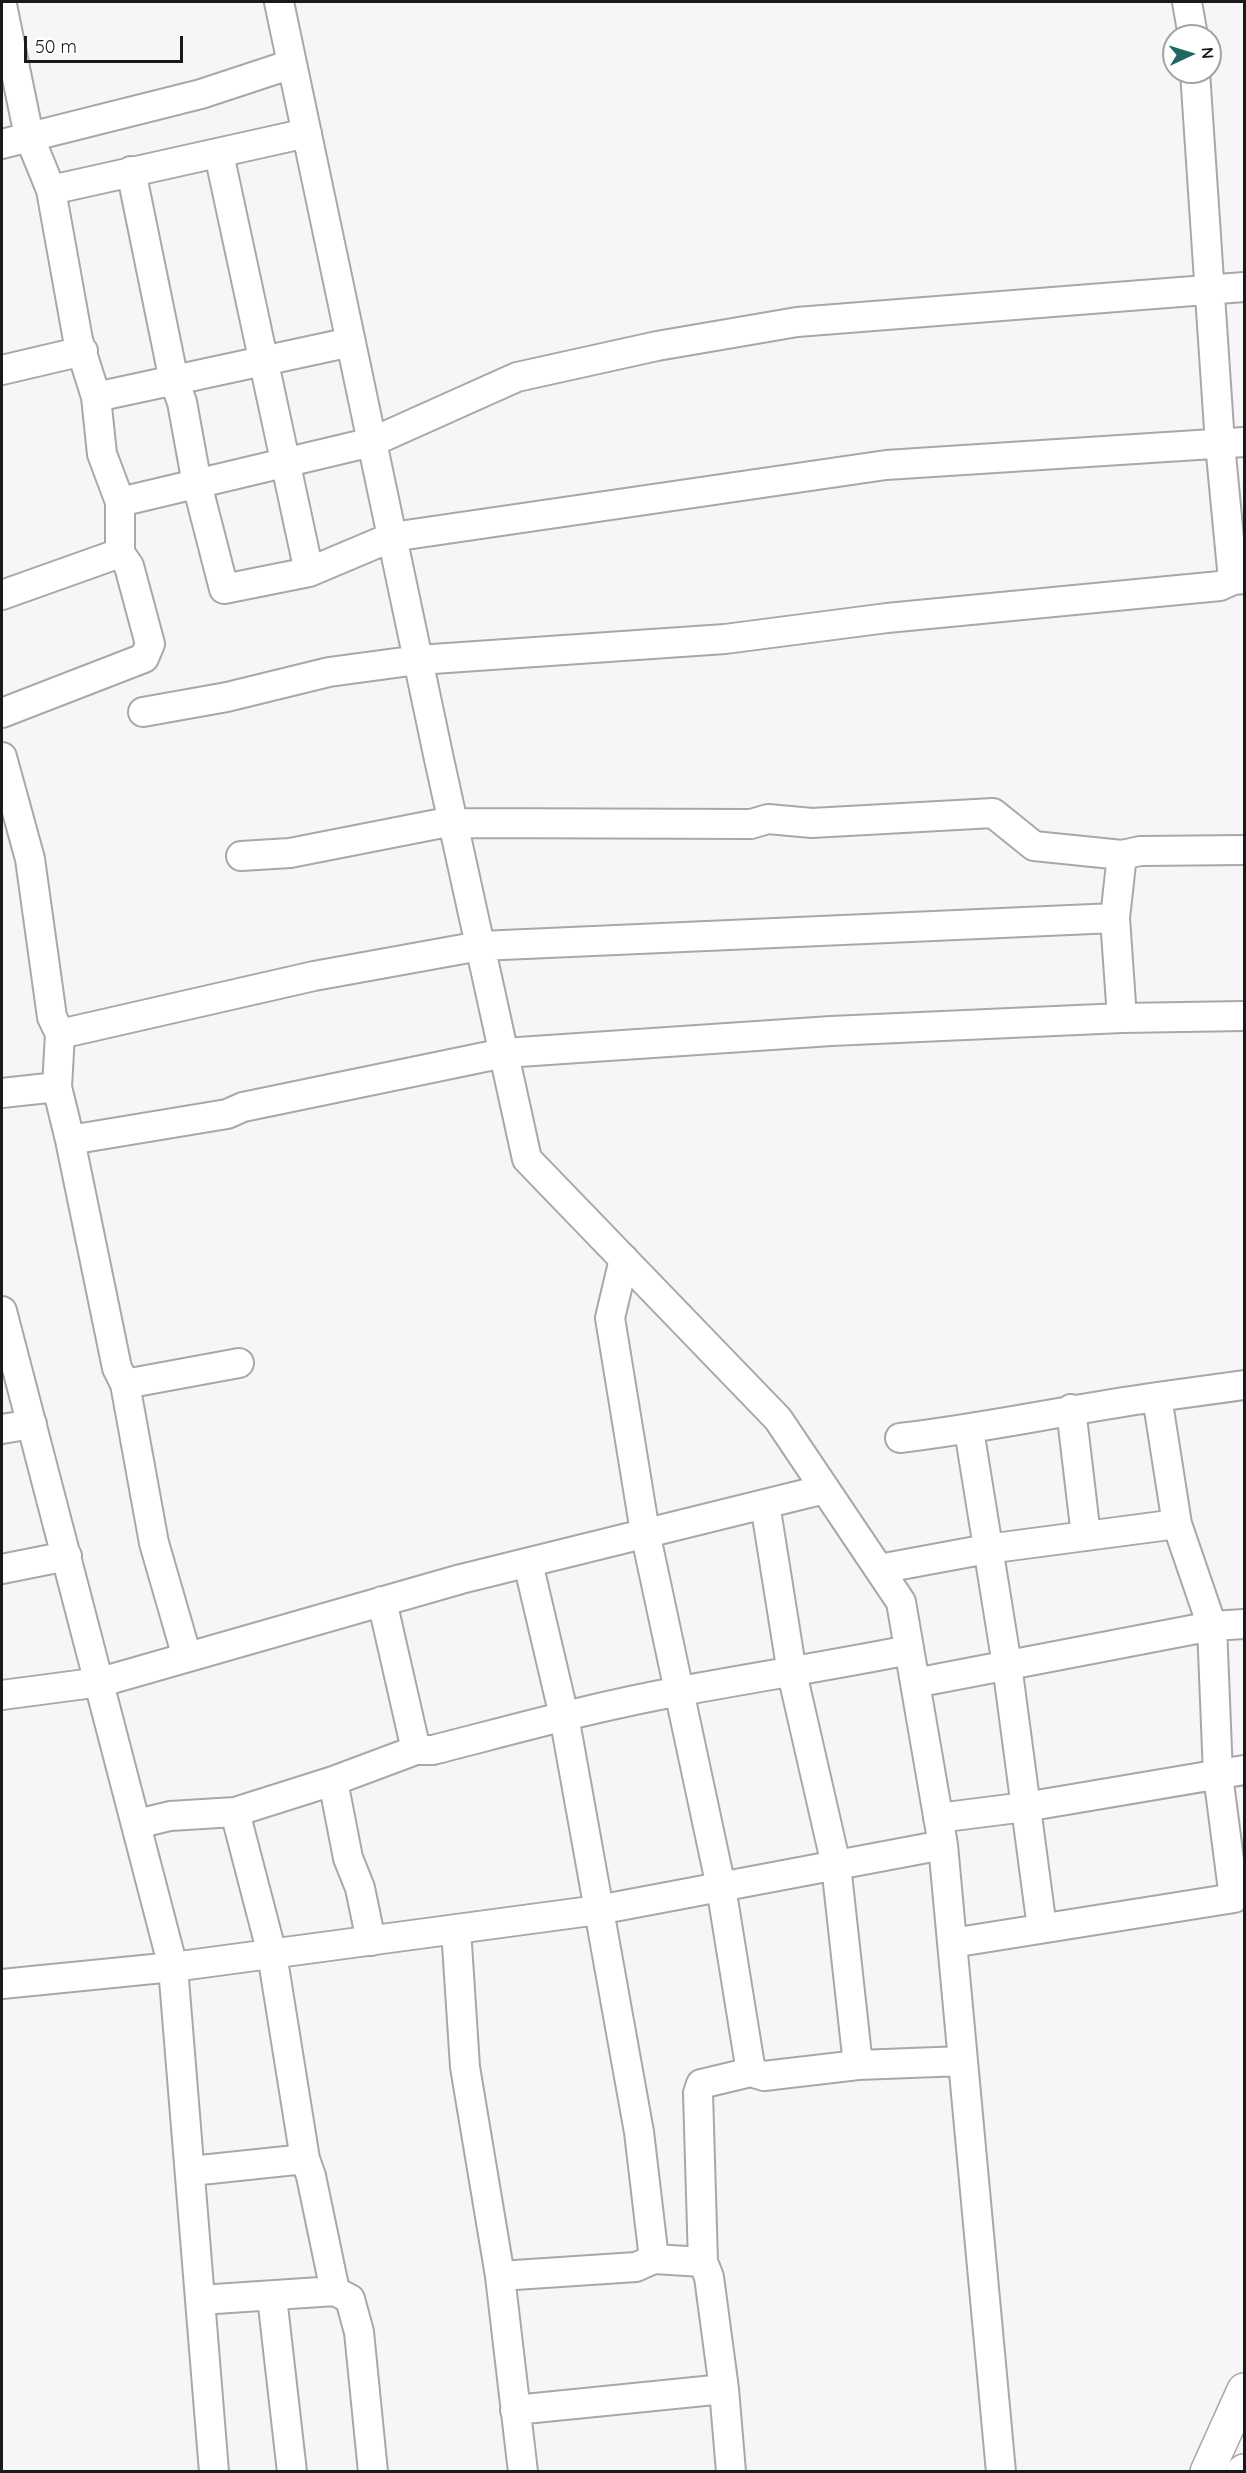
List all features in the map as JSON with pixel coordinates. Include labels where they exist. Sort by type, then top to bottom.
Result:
[{"type":"main road","points":[[1207,2472],[1245,2390]]},
{"type":"street","points":[[279,2],[418,660],[527,1159],[778,1419],[901,1602],[941,1832],[1001,2472]]},
{"type":"street","points":[[1187,2],[1191,24]]},
{"type":"street","points":[[2,6],[29,136],[51,190],[78,340],[96,397],[102,454],[120,502],[120,553],[129,566],[150,644],[144,658],[2,713]]},
{"type":"street","points":[[2,144],[201,94],[292,64]]},
{"type":"street","points":[[143,712],[227,698],[329,672],[418,660],[724,639],[886,618],[1220,586],[1239,580],[1232,443],[1210,288],[1196,84]]},
{"type":"street","points":[[51,190],[307,133]]},
{"type":"street","points":[[219,154],[309,572]]},
{"type":"street","points":[[131,171],[174,381],[182,402],[196,484],[224,589],[309,572],[392,537],[886,465],[1232,443]]},
{"type":"street","points":[[120,502],[285,465],[372,442],[517,377],[657,346],[797,322],[1245,286]]},
{"type":"street","points":[[96,397],[351,342]]},
{"type":"street","points":[[2,370],[83,351]]},
{"type":"street","points":[[2,595],[120,553]]},
{"type":"street","points":[[2,757],[30,859],[52,1017],[60,1034],[57,1087],[117,1368],[125,1384],[154,1543],[188,1657]]},
{"type":"street","points":[[241,856],[290,852],[453,821],[461,824],[751,824],[768,819],[812,823],[993,813],[1034,846],[1122,855],[1140,850],[1245,850]]},
{"type":"street","points":[[1122,855],[1115,918],[1122,1018]]},
{"type":"street","points":[[60,1034],[314,976],[480,946],[1115,918]]},
{"type":"street","points":[[70,1140],[227,1114],[243,1107],[504,1053],[831,1031],[1122,1018],[1245,1016]]},
{"type":"street","points":[[2,1093],[57,1087]]},
{"type":"street","points":[[624,1259],[610,1318],[647,1533],[721,1887],[751,2072]]},
{"type":"street","points":[[2,1311],[101,1682],[173,1967],[214,2472]]},
{"type":"street","points":[[125,1384],[239,1363]]},
{"type":"street","points":[[900,1438],[969,1430],[1071,1409],[1245,1385]]},
{"type":"street","points":[[952,1943],[1234,1898],[1232,1773],[1212,1626],[1177,1524],[1157,1397]]},
{"type":"street","points":[[1071,1409],[1086,1536]]},
{"type":"street","points":[[2,1429],[32,1425]]},
{"type":"street","points":[[969,1430],[1007,1665],[1042,1928]]},
{"type":"street","points":[[2,1695],[101,1682],[382,1601],[825,1489]]},
{"type":"street","points":[[765,1504],[792,1673],[836,1865],[858,2065]]},
{"type":"street","points":[[879,1569],[987,1549],[1177,1524]]},
{"type":"street","points":[[2,1569],[67,1556]]},
{"type":"street","points":[[528,1563],[564,1716],[639,2132],[654,2259]]},
{"type":"street","points":[[382,1601],[416,1750]]},
{"type":"street","points":[[915,1683],[1212,1626],[1245,1624]]},
{"type":"street","points":[[137,1824],[170,1816],[235,1812],[333,1781],[416,1750],[433,1750],[564,1716],[680,1691],[792,1673],[909,1650]]},
{"type":"street","points":[[2,1984],[173,1967],[598,1910],[836,1865],[1025,1807],[1232,1773]]},
{"type":"street","points":[[333,1781],[348,1858],[360,1888],[371,1941]]},
{"type":"street","points":[[235,1812],[272,1954],[305,2159],[311,2176],[334,2291]]},
{"type":"street","points":[[456,1929],[465,2067],[500,2276],[523,2472]]},
{"type":"street","points":[[731,2472],[724,2389],[709,2277],[703,2262],[698,2093],[701,2084],[751,2072],[764,2076],[858,2065],[963,2061]]},
{"type":"street","points":[[191,2171],[305,2159]]},
{"type":"street","points":[[500,2276],[636,2266],[654,2259],[703,2262]]},
{"type":"street","points":[[200,2300],[272,2297],[334,2291],[350,2298],[359,2332],[373,2472]]},
{"type":"street","points":[[272,2297],[292,2472]]},
{"type":"street","points":[[515,2410],[724,2389]]}]
